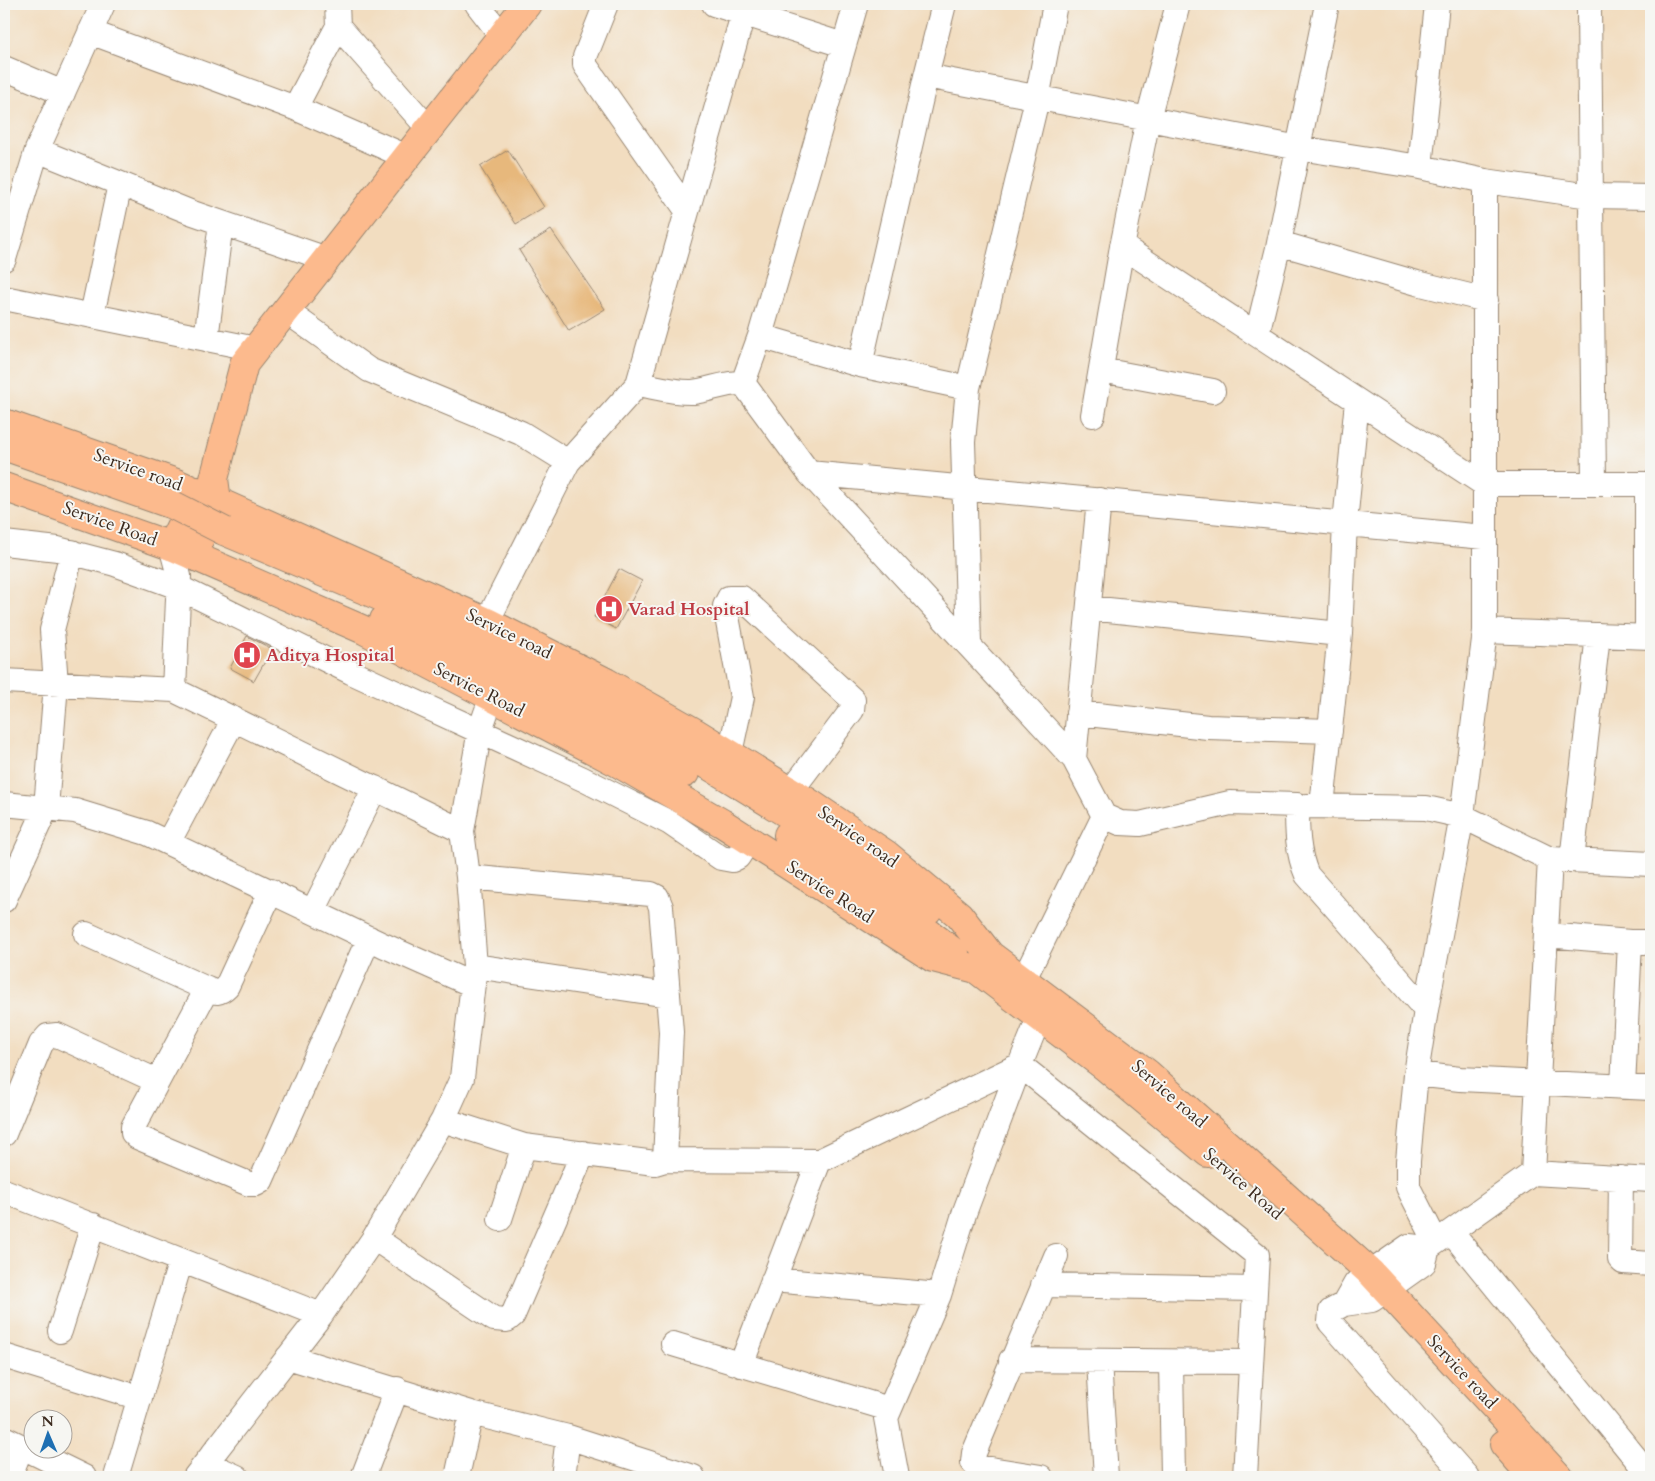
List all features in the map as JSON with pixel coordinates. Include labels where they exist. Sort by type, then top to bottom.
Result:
[{"type":"main road","points":[[187,545],[209,491],[244,364],[527,4]]},
{"type":"main road","name":"Service road","points":[[4,423],[209,491],[487,622],[606,682],[730,754],[887,855],[958,915],[983,962],[1024,979],[1147,1074],[1559,1477]]},
{"type":"main road","points":[[4,446],[187,545]]},
{"type":"main road","points":[[4,466],[187,545],[357,608],[479,665],[698,780],[802,844],[904,914],[983,962]]},
{"type":"main road","name":"Service Road","points":[[4,488],[187,545],[364,630],[618,763],[749,840],[933,958],[983,962],[1039,1018],[1111,1072],[1366,1290],[1533,1477]]},
{"type":"street","points":[[4,259],[37,150],[103,4]]},
{"type":"street","points":[[477,4],[502,36]]},
{"type":"street","points":[[606,4],[585,57],[585,65],[686,209]]},
{"type":"street","points":[[714,4],[744,8],[843,45]]},
{"type":"street","points":[[743,383],[760,336],[856,4]]},
{"type":"street","points":[[860,364],[944,4]]},
{"type":"street","points":[[968,643],[965,488],[962,442],[968,388],[1037,99],[1055,4]]},
{"type":"street","points":[[1093,415],[1122,246],[1148,119],[1178,4]]},
{"type":"street","points":[[1257,334],[1279,243],[1327,4]]},
{"type":"street","points":[[1420,167],[1437,4]]},
{"type":"street","points":[[1592,4],[1589,9],[1594,484]]},
{"type":"street","points":[[487,622],[568,462],[638,384],[744,8]]},
{"type":"street","points":[[296,108],[338,15],[429,129]]},
{"type":"street","points":[[90,32],[296,108],[407,157]]},
{"type":"street","points":[[4,68],[63,92]]},
{"type":"street","points":[[926,76],[1037,99],[1298,148],[1420,167],[1485,181],[1590,196],[1651,197]]},
{"type":"street","points":[[37,150],[221,223],[327,259]]},
{"type":"street","points":[[1485,181],[1485,631],[1462,816],[1416,1074],[1408,1161],[1408,1187],[1438,1241],[1651,1477]]},
{"type":"street","points":[[92,315],[120,184]]},
{"type":"street","points":[[206,339],[221,223]]},
{"type":"street","points":[[1279,243],[1417,283],[1486,300]]},
{"type":"street","points":[[1122,246],[1484,484],[1649,484],[1649,637],[1485,631]]},
{"type":"street","points":[[4,298],[256,349]]},
{"type":"street","points":[[286,311],[369,370],[521,433],[568,462]]},
{"type":"street","points":[[760,336],[860,364],[968,388]]},
{"type":"street","points":[[1101,370],[1213,391]]},
{"type":"street","points":[[638,384],[690,392],[711,390],[732,383],[743,383]]},
{"type":"street","points":[[743,383],[809,473],[1074,759],[1104,816],[1120,822],[1140,824],[1230,803],[1426,808],[1462,816],[1561,860],[1651,864]]},
{"type":"street","points":[[1322,806],[1340,634],[1345,523],[1357,401]]},
{"type":"street","points":[[809,473],[1484,537]]},
{"type":"street","points":[[1074,759],[1099,500]]},
{"type":"street","points":[[7,545],[72,552],[115,564],[187,545]]},
{"type":"street","points":[[174,690],[187,545]]},
{"type":"street","points":[[187,545],[351,672],[480,730],[670,823],[722,858],[732,860],[738,857],[749,840]]},
{"type":"street","points":[[4,900],[46,808],[56,684],[52,630],[72,552]]},
{"type":"street","points":[[730,754],[742,696],[725,606],[729,598],[736,596],[742,598],[853,700],[852,710],[791,792]]},
{"type":"street","points":[[1089,608],[1340,634]]},
{"type":"street","points":[[1533,1173],[1546,935],[1561,860],[1598,635]]},
{"type":"street","points":[[4,681],[174,690],[462,831]]},
{"type":"street","points":[[237,1477],[201,1470],[321,1315],[374,1238],[442,1120],[462,1078],[474,975],[468,877],[462,831],[480,730],[492,696]]},
{"type":"street","points":[[1078,712],[1208,727],[1330,731]]},
{"type":"street","points":[[168,842],[234,720]]},
{"type":"street","points":[[313,911],[375,788]]},
{"type":"street","points":[[4,804],[75,811],[147,833],[370,938],[474,975],[668,995]]},
{"type":"street","points":[[1297,806],[1297,840],[1300,859],[1307,875],[1426,1010]]},
{"type":"street","points":[[1024,979],[1104,816]]},
{"type":"street","points":[[468,877],[651,894],[657,897],[661,907],[671,1032],[665,1160]]},
{"type":"street","points":[[86,934],[216,993],[221,992],[227,986],[271,891]]},
{"type":"street","points":[[1546,935],[1641,942],[1623,1087]]},
{"type":"street","points":[[207,989],[133,1127],[133,1133],[137,1137],[249,1184],[256,1184],[261,1181],[370,938]]},
{"type":"street","points":[[896,1477],[886,1418],[939,1295],[965,1211],[1039,1018]]},
{"type":"street","points":[[4,1134],[40,1044],[48,1036],[57,1035],[157,1081]]},
{"type":"street","points":[[442,1120],[524,1146],[655,1163],[665,1160],[819,1161],[1020,1066]]},
{"type":"street","points":[[1020,1066],[1257,1255],[1245,1477]]},
{"type":"street","points":[[1416,1074],[1460,1079],[1651,1088]]},
{"type":"street","points":[[500,1219],[524,1146]]},
{"type":"street","points":[[374,1238],[494,1319],[507,1320],[513,1315],[583,1153]]},
{"type":"street","points":[[741,1365],[819,1161]]},
{"type":"street","points":[[1468,1477],[1330,1322],[1331,1311],[1366,1290],[1409,1246],[1438,1241],[1533,1173],[1651,1180]]},
{"type":"street","points":[[1621,1178],[1620,1259],[1623,1262],[1651,1264]]},
{"type":"street","points":[[4,1191],[321,1315]]},
{"type":"street","points":[[60,1332],[93,1225]]},
{"type":"street","points":[[1041,1477],[978,1467],[973,1462],[1011,1360],[1056,1256]]},
{"type":"street","points":[[116,1477],[181,1260]]},
{"type":"street","points":[[773,1280],[939,1295]]},
{"type":"street","points":[[1043,1285],[1255,1289]]},
{"type":"street","points":[[672,1344],[889,1409]]},
{"type":"street","points":[[4,1356],[140,1398]]},
{"type":"street","points":[[288,1357],[471,1413],[568,1437],[662,1473],[693,1477]]},
{"type":"street","points":[[1011,1360],[1251,1362]]},
{"type":"street","points":[[1100,1361],[1106,1477]]},
{"type":"street","points":[[1171,1362],[1173,1477]]},
{"type":"street","points":[[364,1477],[397,1389]]},
{"type":"street","points":[[457,1477],[471,1413]]},
{"type":"street","points":[[563,1477],[568,1437]]},
{"type":"street","points":[[9,1477],[13,1442],[84,1477]]},
{"type":"building","points":[[508,150],[544,207],[516,224],[480,167]]},
{"type":"building","points":[[551,230],[605,309],[569,331],[519,250]]},
{"type":"building","points":[[619,569],[642,581],[616,629],[594,617]]},
{"type":"building","points":[[247,636],[272,649],[254,681],[230,668]]},
{"type":"place","name":"Varad Hospital","points":[[609,609]]},
{"type":"place","name":"Aditya Hospital","points":[[247,655]]}]
